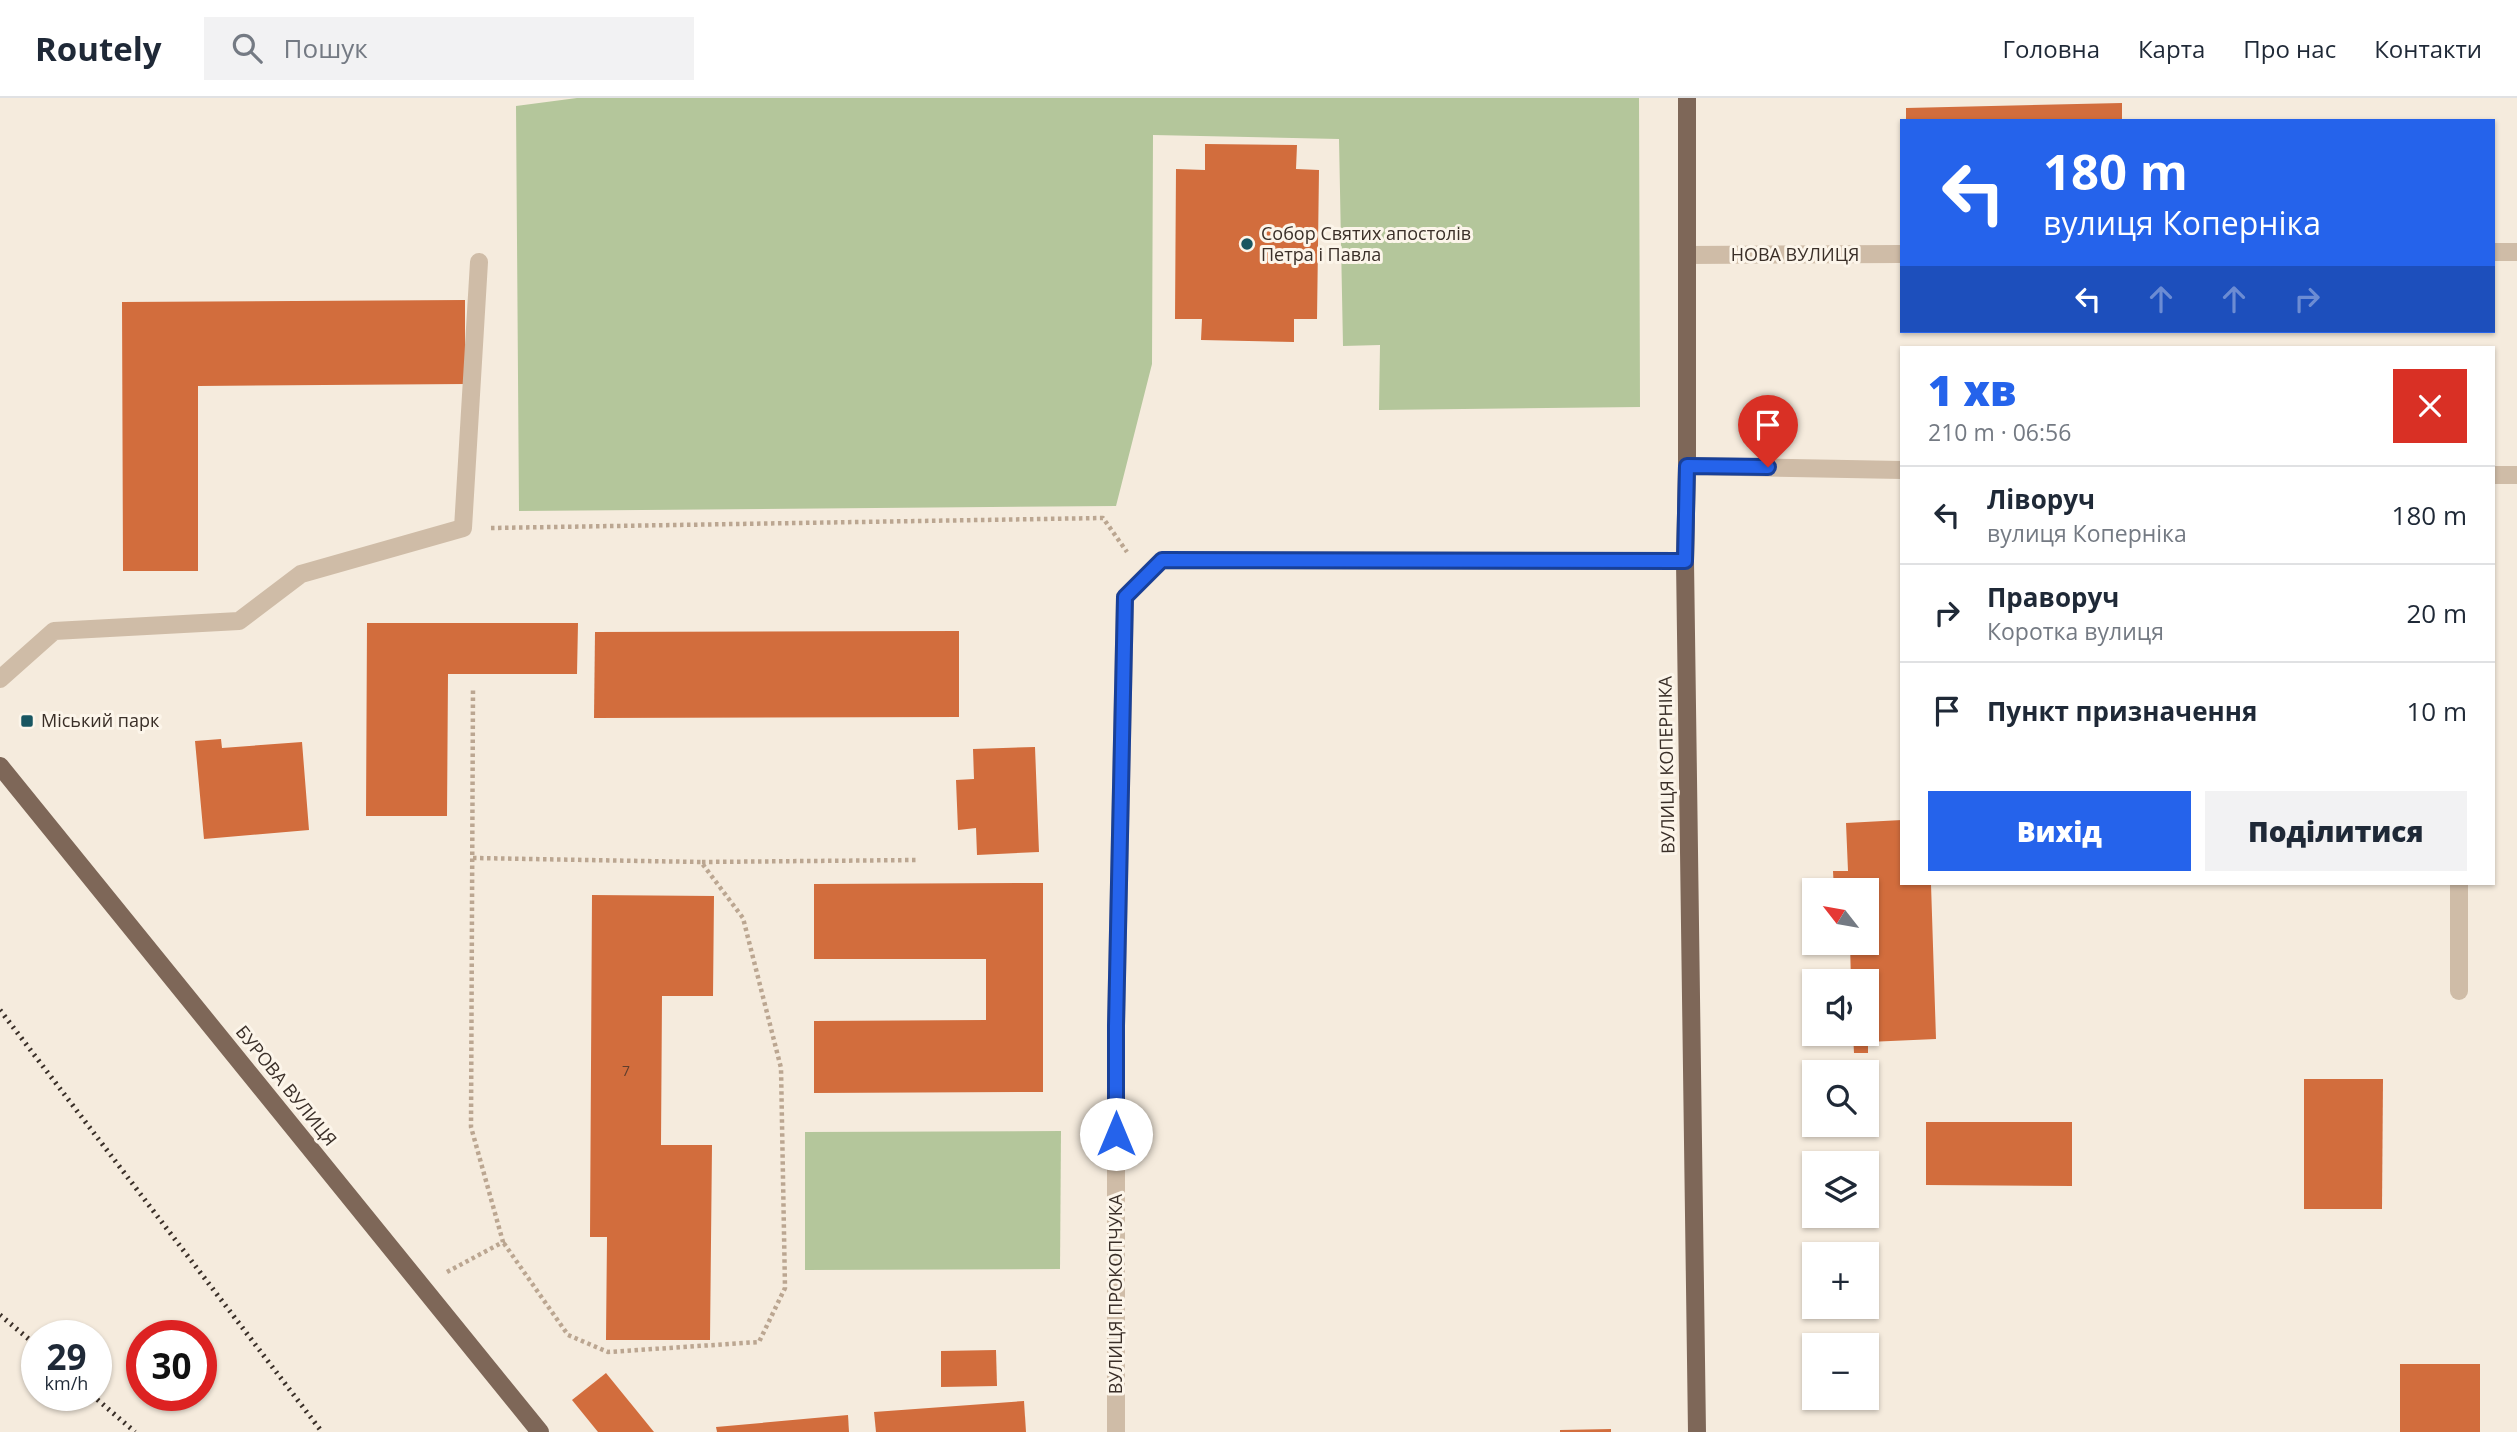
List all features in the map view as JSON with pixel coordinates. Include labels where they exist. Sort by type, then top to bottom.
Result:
[{"type":"main road","name":"ВУЛИЦЯ КОПЕРНІКА","points":[[1687,98],[1685,561],[1697,1432]]},
{"type":"main road","name":"БУРОВА ВУЛИЦЯ","points":[[0,766],[540,1432]]},
{"type":"street","points":[[2495,252],[2517,252]]},
{"type":"street","name":"НОВА ВУЛИЦЯ","points":[[1688,255],[1900,254]]},
{"type":"street","points":[[0,679],[54,631],[239,621],[301,574],[463,528],[479,262]]},
{"type":"street","points":[[1687,466],[1900,470]]},
{"type":"street","points":[[2495,475],[2517,475]]},
{"type":"street","name":"ВУЛИЦЯ ПРОКОПЧУКА","points":[[1116,1432],[1116,1026],[1125,597],[1162,560],[1685,561]]},
{"type":"street","points":[[2459,885],[2459,990]]},
{"type":"path","points":[[463,528],[1102,518],[1144,577]]},
{"type":"path","points":[[473,688],[471,1127],[503,1242],[568,1335],[608,1352],[759,1342],[785,1288],[781,1068],[743,918],[701,862]]},
{"type":"path","points":[[473,858],[701,862],[915,860]]},
{"type":"path","points":[[421,1286],[503,1242]]},
{"type":"green space","points":[[577,98],[1639,98],[1640,407],[1379,410],[1380,345],[1343,346],[1339,139],[1153,135],[1152,364],[1116,506],[519,511],[516,106]]},
{"type":"green space","points":[[1061,1131],[1060,1269],[805,1270],[805,1132]]},
{"type":"building","points":[[2122,103],[2122,119],[1906,119],[1906,108]]},
{"type":"building","name":"Собор Святих апостолів Петра і Павла","points":[[1205,144],[1297,145],[1296,169],[1319,170],[1317,319],[1294,319],[1294,342],[1201,340],[1202,319],[1175,319],[1176,169],[1205,170]]},
{"type":"building","points":[[465,300],[465,384],[198,386],[198,571],[123,571],[122,302]]},
{"type":"building","points":[[367,623],[578,623],[577,674],[448,674],[447,816],[366,816]]},
{"type":"building","points":[[959,631],[959,717],[594,718],[595,632]]},
{"type":"building","points":[[221,739],[222,748],[302,742],[309,830],[204,839],[195,741]]},
{"type":"building","points":[[1035,747],[1039,852],[977,855],[976,828],[958,830],[956,780],[974,779],[973,749]]},
{"type":"building","points":[[1900,820],[1900,885],[1931,885],[1936,1039],[1879,1042],[1879,969],[1851,969],[1850,956],[1880,956],[1880,878],[1833,878],[1833,871],[1848,871],[1846,823]]},
{"type":"building","points":[[1043,883],[1043,1092],[814,1093],[814,1021],[986,1020],[986,959],[814,959],[814,884]]},
{"type":"building","points":[[592,895],[714,896],[713,996],[662,996],[661,1145],[712,1145],[710,1340],[606,1340],[607,1237],[590,1237]]},
{"type":"building","points":[[1854,1046],[1868,1046],[1868,1053],[1854,1053]]},
{"type":"building","points":[[2304,1079],[2383,1079],[2382,1209],[2304,1209]]},
{"type":"building","points":[[1926,1122],[2072,1122],[2072,1186],[1926,1185]]},
{"type":"building","points":[[996,1350],[997,1386],[941,1387],[941,1351]]},
{"type":"building","points":[[2400,1364],[2480,1364],[2480,1432],[2400,1432]]},
{"type":"building","points":[[606,1373],[654,1432],[598,1432],[572,1400]]},
{"type":"building","points":[[1024,1401],[1026,1432],[876,1432],[874,1412]]},
{"type":"building","points":[[848,1415],[849,1432],[717,1432],[716,1427]]},
{"type":"building","points":[[1611,1429],[1611,1432],[1560,1432],[1560,1430]]},
{"type":"railway","points":[[0,1010],[322,1432]]},
{"type":"railway","points":[[0,1315],[21,1333]]},
{"type":"railway","points":[[111,1411],[135,1432]]},
{"type":"place","name":"Собор Святих апостолів Петра і Павла","points":[[1247,244]]},
{"type":"place","name":"Міський парк","points":[[27,721]]},
{"type":"route","points":[[1116,1134],[1125,597],[1144,577],[1162,560],[1685,561],[1687,466],[1768,467]]}]
